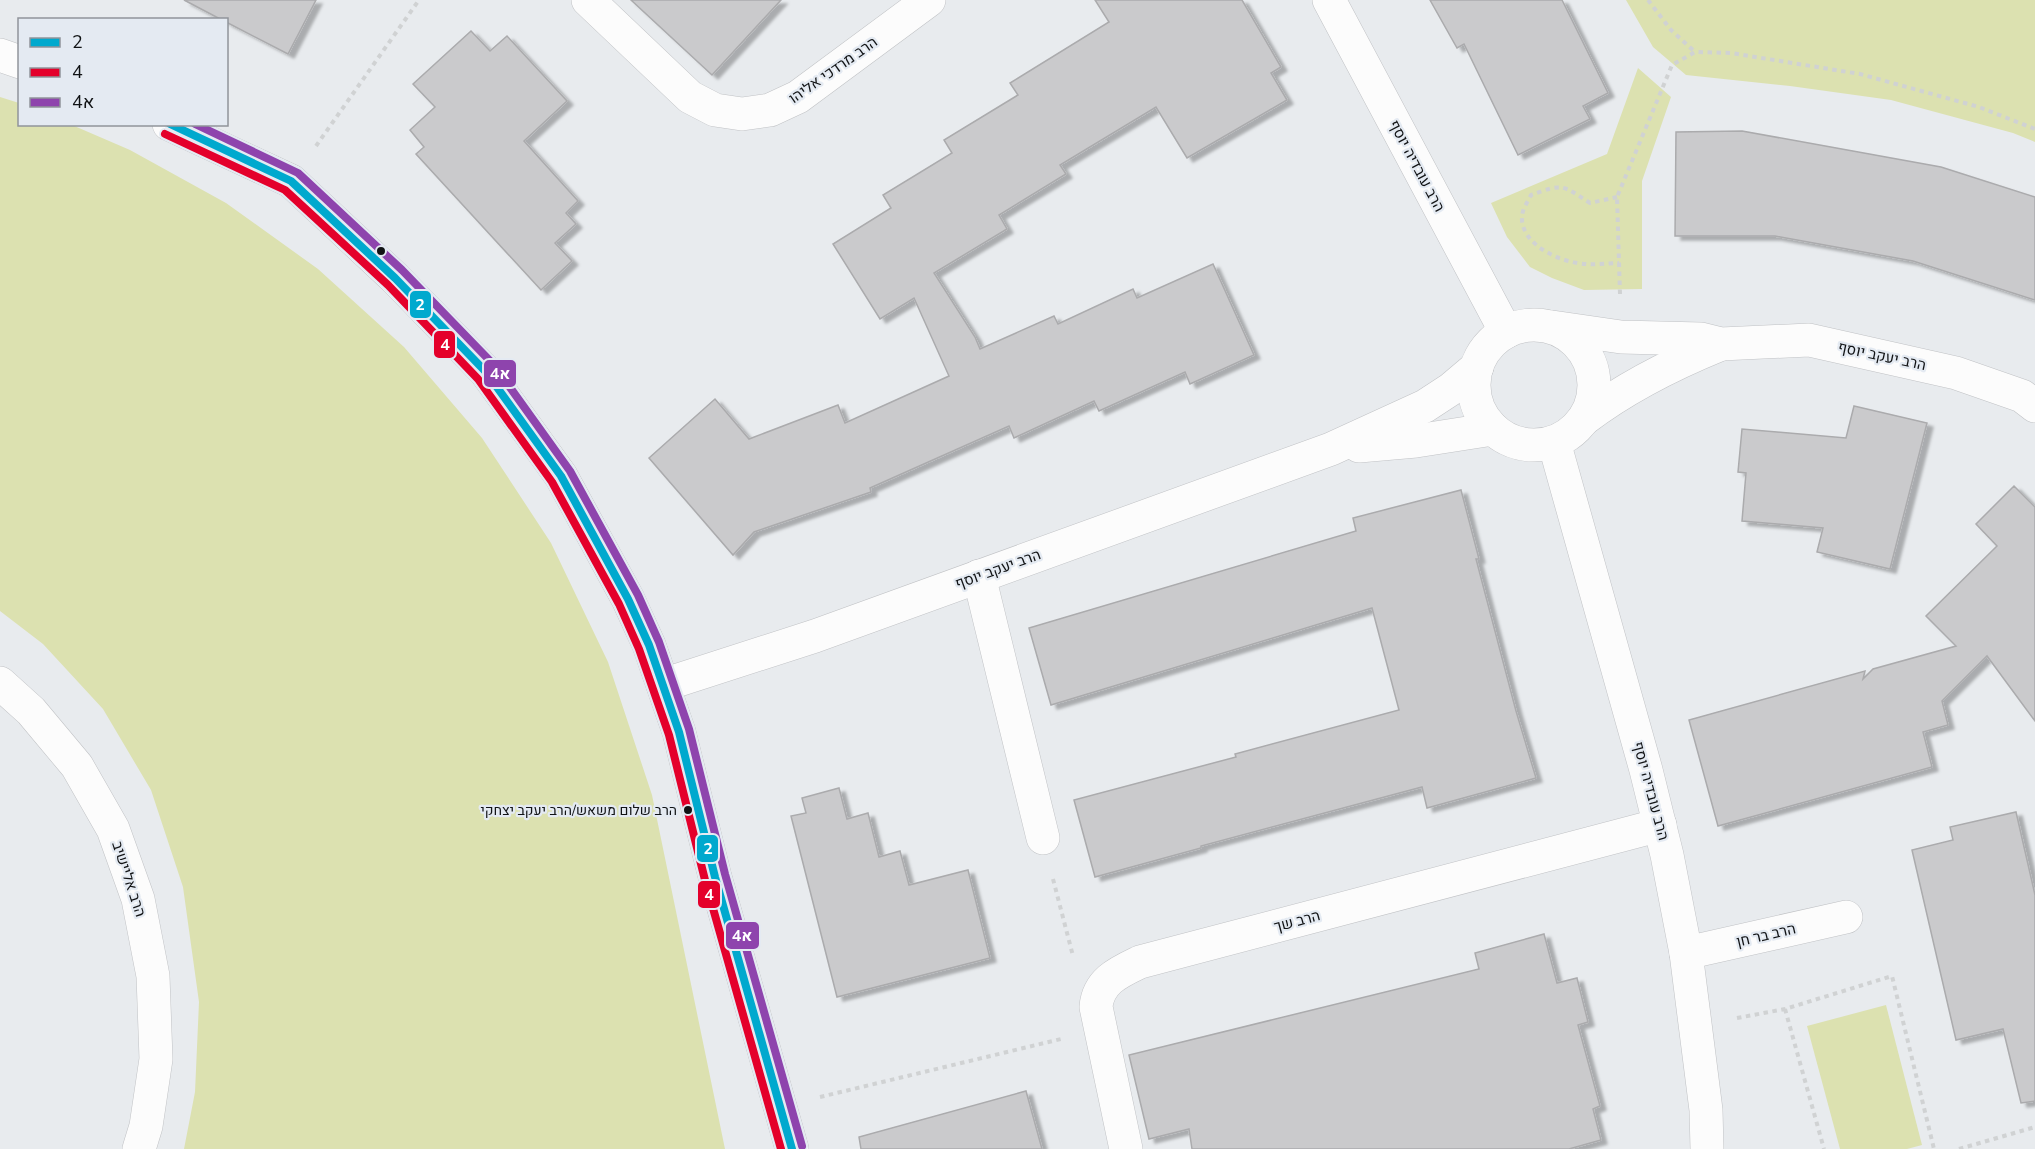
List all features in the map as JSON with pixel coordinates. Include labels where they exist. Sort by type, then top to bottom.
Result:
[{"type":"street","name":"הרב מרדכי אליהו","points":[[588,0],[690,97],[715,110],[742,114],[770,110],[798,97],[929,0]]},
{"type":"street","name":"הרב עובדיה יוסף","points":[[1329,0],[1506,332]]},
{"type":"street","points":[[0,55],[18,61]]},
{"type":"street","points":[[173,126],[291,181],[395,278],[486,372],[563,479],[628,598],[649,645],[663,685],[679,732],[715,877],[792,1149]]},
{"type":"street","points":[[1524,326],[1552,327],[1576,341],[1591,365],[1595,384],[1592,403],[1584,419],[1571,432],[1554,442],[1534,445],[1516,442],[1500,435],[1481,413],[1473,385],[1477,367],[1485,350],[1506,332],[1524,326]]},
{"type":"street","name":"הרב יעקב יוסף","points":[[1552,327],[1621,337],[1701,339],[1721,344],[1809,340],[1956,373],[2022,396],[2035,406]]},
{"type":"street","name":"הרב יעקב יוסף","points":[[1584,419],[1645,378],[1721,344]]},
{"type":"street","name":"הרב יעקב יוסף","points":[[663,685],[815,636],[1331,449],[1425,406],[1451,389],[1477,367]]},
{"type":"street","name":"הרב יעקב יוסף","points":[[1331,449],[1416,441],[1493,429]]},
{"type":"street","name":"הרב עובדיה יוסף","points":[[1554,442],[1660,825],[1686,953],[1706,1110],[1707,1149]]},
{"type":"street","points":[[979,576],[1043,838]]},
{"type":"street","name":"הרב אליישיב","points":[[0,683],[31,711],[77,766],[113,830],[138,899],[153,976],[156,1059],[146,1126],[139,1149]]},
{"type":"street","name":"הרב שך","points":[[1099,994],[1112,977],[1140,962],[1660,825]]},
{"type":"street","name":"הרב בר חן","points":[[1686,953],[1846,917]]},
{"type":"street","points":[[1099,994],[1096,1007],[1099,1030],[1126,1149]]},
{"type":"path","points":[[291,181],[419,0]]},
{"type":"path","points":[[1648,0],[1671,30],[1695,52]]},
{"type":"path","points":[[1621,337],[1617,197],[1672,65],[1695,52],[1731,53],[1860,74],[1978,106],[2035,129]]},
{"type":"path","points":[[1617,197],[1590,203],[1565,187],[1552,187],[1531,195],[1523,208],[1521,222],[1534,244],[1567,261],[1586,264],[1619,262]]},
{"type":"path","points":[[1043,838],[1074,957],[1099,994]]},
{"type":"path","points":[[1695,1026],[1785,1009],[1892,976],[1934,1149]]},
{"type":"path","points":[[1785,1009],[1824,1149]]},
{"type":"path","points":[[781,1106],[1099,1030]]},
{"type":"path","points":[[1959,1149],[2035,1127]]},
{"type":"green space","points":[[1626,0],[2035,0],[2035,142],[2013,133],[1891,100],[1686,75],[1653,47]]},
{"type":"green space","points":[[1638,68],[1671,97],[1642,181],[1642,289],[1584,290],[1530,267],[1507,237],[1491,203],[1607,154]]},
{"type":"green space","points":[[0,97],[18,103],[18,126],[74,126],[130,150],[226,203],[318,269],[404,347],[482,438],[551,543],[608,662],[652,795],[725,1149],[184,1149],[195,1092],[199,1002],[183,887],[151,790],[103,709],[43,644],[0,611]]},
{"type":"green space","points":[[1886,1005],[1922,1145],[1907,1149],[1840,1149],[1807,1026]]},
{"type":"building","points":[[184,0],[316,0],[288,54],[228,23],[228,18],[218,18]]},
{"type":"building","points":[[631,0],[781,0],[712,75]]},
{"type":"building","points":[[1095,0],[1242,0],[1281,67],[1271,73],[1287,100],[1187,158],[1156,107],[1060,165],[1066,174],[999,215],[1007,229],[934,273],[975,337],[980,349],[1054,316],[1058,324],[1133,289],[1137,298],[1213,264],[1254,355],[1190,384],[1185,372],[1099,411],[1094,401],[1014,438],[1009,426],[870,488],[871,492],[754,532],[733,555],[649,458],[715,399],[749,439],[838,405],[845,423],[949,376],[914,298],[880,319],[833,244],[891,208],[883,195],[952,153],[944,140],[1018,95],[1010,83],[1109,22]]},
{"type":"building","points":[[1430,0],[1562,0],[1608,93],[1583,106],[1590,119],[1518,155],[1464,44],[1457,48]]},
{"type":"building","points":[[471,31],[490,51],[507,36],[567,101],[524,141],[578,201],[566,213],[576,224],[555,243],[572,261],[541,290],[416,154],[424,147],[410,130],[435,107],[413,84]]},
{"type":"building","points":[[1742,131],[1941,167],[2035,197],[2035,300],[1913,261],[1775,236],[1675,236],[1676,132]]},
{"type":"building","points":[[1854,406],[1927,423],[1890,569],[1817,552],[1823,528],[1742,521],[1746,473],[1738,472],[1742,429],[1846,438]]},
{"type":"building","points":[[2014,486],[2035,507],[2035,721],[1987,656],[1942,701],[1948,725],[1923,732],[1932,767],[1718,826],[1689,720],[1865,671],[1863,679],[1873,669],[1956,646],[1926,616],[1997,546],[1976,524]]},
{"type":"building","points":[[1461,490],[1479,559],[1476,559],[1536,778],[1427,808],[1422,787],[1095,877],[1074,800],[1399,710],[1372,608],[1051,705],[1029,628],[1356,531],[1353,518]]},
{"type":"building","points":[[839,788],[847,819],[868,813],[879,857],[900,851],[909,885],[968,870],[990,958],[837,997],[791,816],[806,813],[802,798]]},
{"type":"building","points":[[2016,812],[2035,895],[2035,1101],[2021,1103],[2003,1029],[1956,1040],[1912,850],[1953,840],[1950,827]]},
{"type":"building","points":[[1544,934],[1557,983],[1577,978],[1588,1022],[1578,1025],[1600,1106],[1593,1109],[1601,1140],[1569,1149],[1192,1149],[1189,1129],[1149,1139],[1129,1055],[1479,969],[1475,953]]},
{"type":"building","points":[[1026,1091],[1042,1149],[861,1149],[859,1137]]},
{"type":"transit line","name":"2","points":[[174,126],[291,181],[395,278],[486,372],[561,476],[628,599],[649,645],[679,732],[715,877],[792,1149]]},
{"type":"transit line","name":"4א","points":[[199,126],[298,173],[402,270],[494,365],[570,471],[638,595],[659,642],[689,729],[725,874],[802,1146]]},
{"type":"transit line","name":"4","points":[[165,134],[285,190],[388,285],[478,379],[552,482],[619,604],[639,649],[669,735],[705,880],[781,1149]]},
{"type":"place","name":"הרב שלום משאש/הרב יעקב יצחקי","points":[[688,810]]}]
